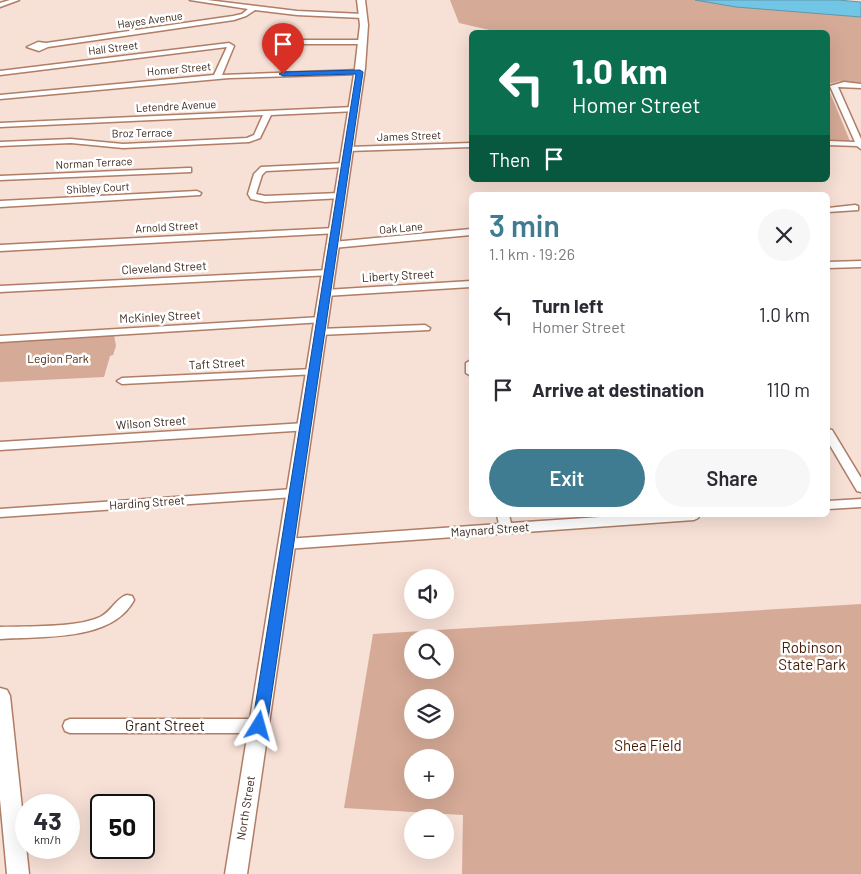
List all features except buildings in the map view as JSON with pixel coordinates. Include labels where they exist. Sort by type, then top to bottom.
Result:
[{"type":"main road","name":"North Street","points":[[236,874],[360,72],[363,42],[361,0]]},
{"type":"main road","points":[[0,696],[18,874]]},
{"type":"street","points":[[0,5],[16,0]]},
{"type":"street","points":[[193,0],[297,13],[363,16]]},
{"type":"street","name":"Hayes Avenue","points":[[46,46],[234,18],[244,15],[254,7]]},
{"type":"street","points":[[301,42],[363,42]]},
{"type":"street","name":"Hall Street","points":[[0,73],[229,45],[231,46],[218,77]]},
{"type":"street","name":"Homer Street","points":[[0,97],[218,77],[360,72]]},
{"type":"street","points":[[830,143],[860,145],[834,86],[844,84],[861,86]]},
{"type":"street","name":"Letendre Avenue","points":[[0,125],[354,109]]},
{"type":"street","name":"Broz Terrace","points":[[0,144],[71,140],[123,146],[249,140],[257,136],[268,113]]},
{"type":"street","name":"James Street","points":[[348,149],[469,145]]},
{"type":"street","points":[[340,196],[261,198],[254,197],[253,192],[258,174],[268,168],[345,165]]},
{"type":"street","name":"Norman Terrace","points":[[0,178],[188,170]]},
{"type":"street","name":"Shibley Court","points":[[0,204],[197,193]]},
{"type":"street","points":[[830,210],[855,208]]},
{"type":"street","name":"Oak Lane","points":[[334,238],[469,232]]},
{"type":"street","name":"Arnold Street","points":[[0,248],[334,238]]},
{"type":"street","points":[[830,266],[861,264]]},
{"type":"street","name":"Cleveland Street","points":[[0,289],[328,273]]},
{"type":"street","name":"Liberty Street","points":[[325,293],[469,284]]},
{"type":"street","name":"McKinley Street","points":[[0,339],[320,326],[425,328]]},
{"type":"street","name":"Taft Street","points":[[122,381],[313,372]]},
{"type":"street","name":"Wilson Street","points":[[0,446],[305,427]]},
{"type":"street","points":[[830,436],[861,488]]},
{"type":"street","name":"Harding Street","points":[[0,513],[294,493]]},
{"type":"street","points":[[830,506],[861,503]]},
{"type":"street","points":[[503,517],[506,528]]},
{"type":"street","name":"Maynard Street","points":[[286,544],[643,517]]},
{"type":"street","points":[[0,633],[82,626],[95,623],[105,620],[117,612],[126,600]]},
{"type":"street","name":"Grant Street","points":[[70,726],[259,726]]},
{"type":"green space","points":[[450,0],[737,0],[861,9],[861,84],[840,81],[830,84],[830,30],[489,30],[459,23]]},
{"type":"green space","points":[[830,93],[850,141],[830,140]]},
{"type":"green space","name":"Legion Park","points":[[114,335],[116,346],[113,355],[110,356],[104,377],[0,382],[0,342]]},
{"type":"green space","name":"Shea Field","points":[[861,604],[861,874],[462,874],[463,815],[454,814],[454,809],[404,809],[404,812],[344,808],[373,634],[404,632],[404,679],[454,679],[454,629]]},
{"type":"water","points":[[695,0],[838,0],[861,2],[861,17],[736,7]]},
{"type":"route","points":[[259,726],[360,72],[283,74]]},
{"type":"park label","name":"Robinson State Park","points":[[812,656]]}]
